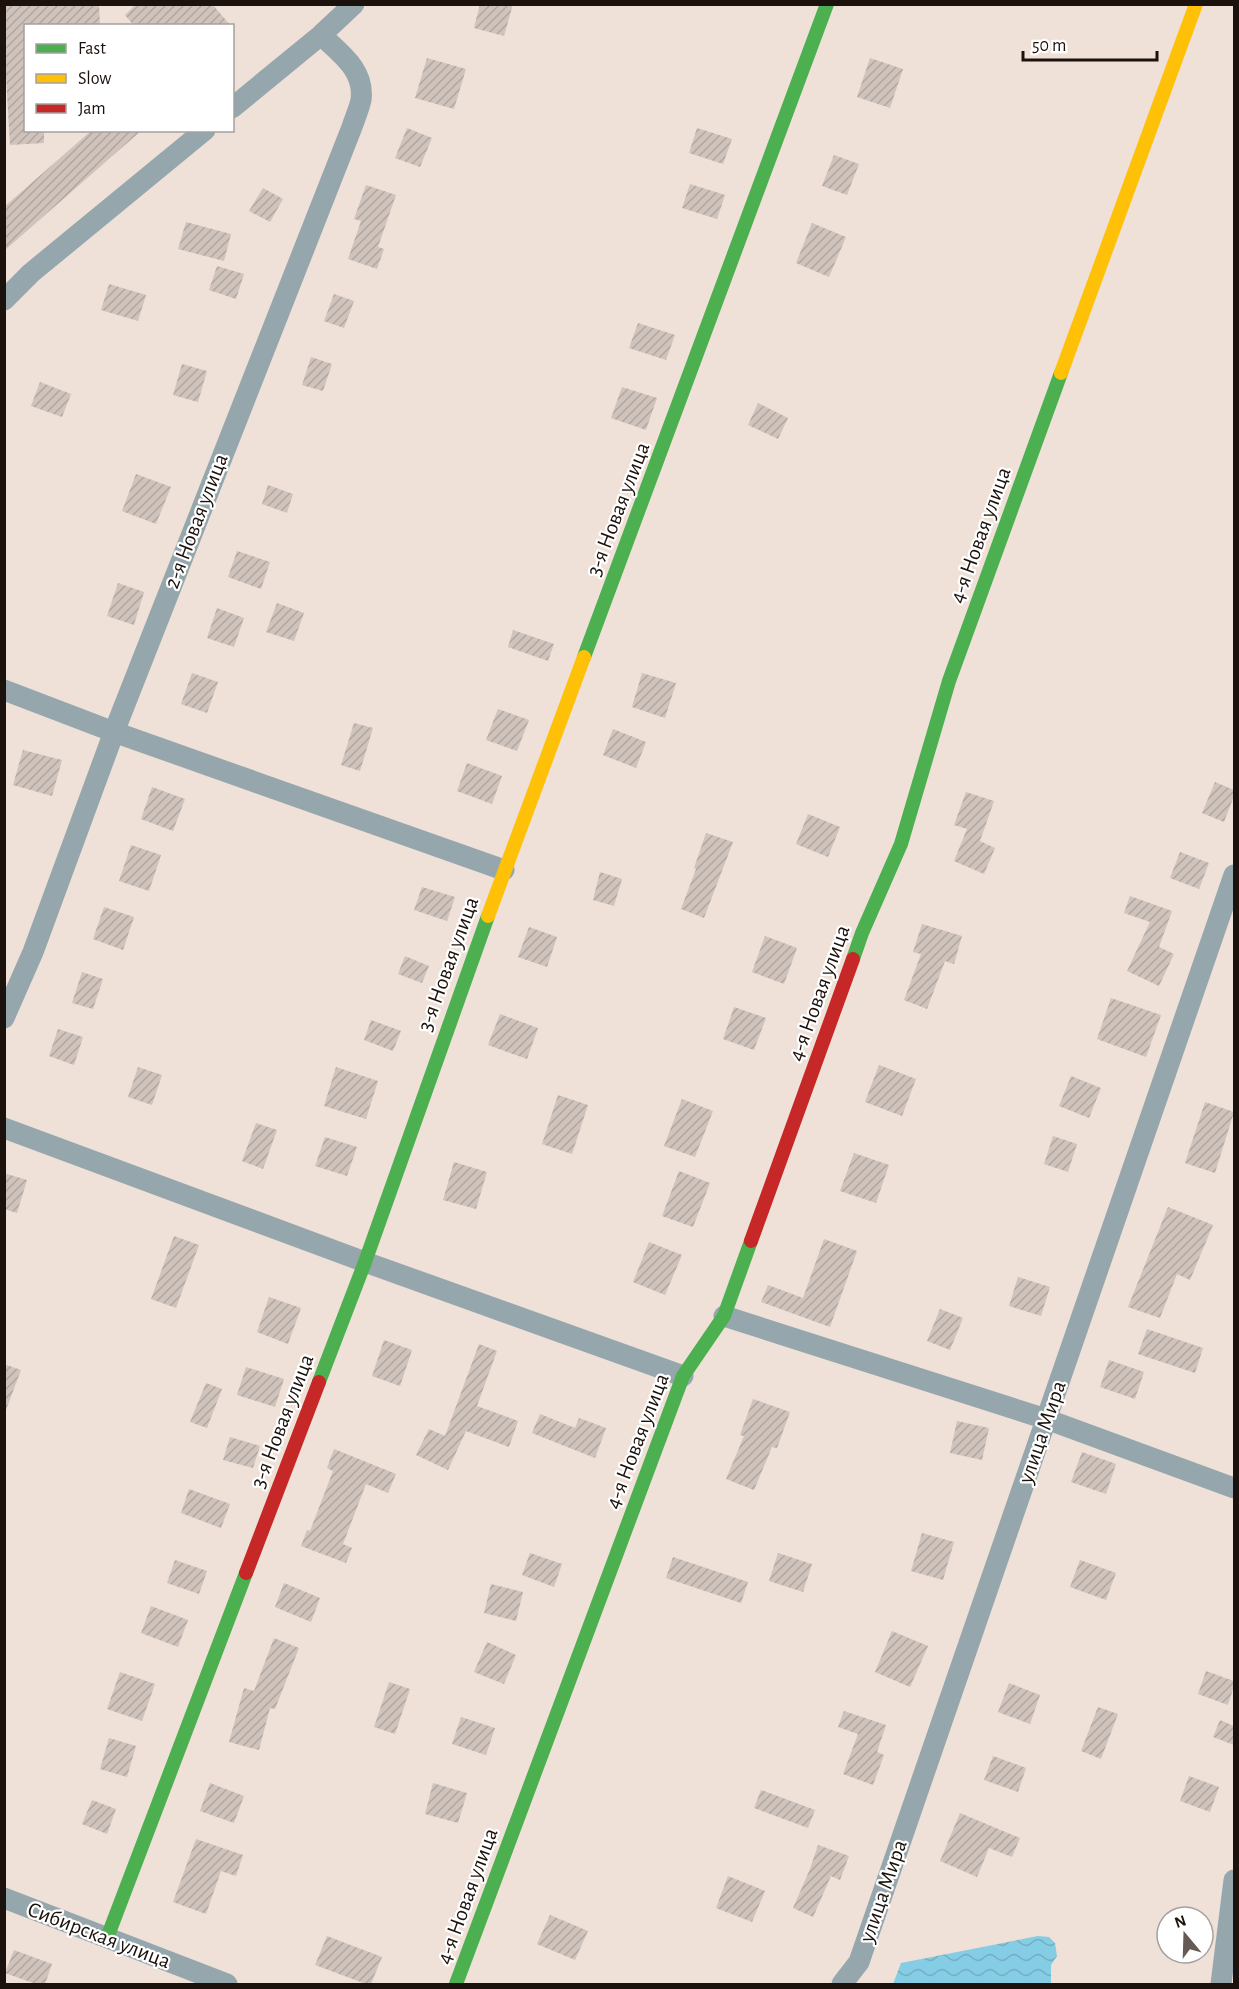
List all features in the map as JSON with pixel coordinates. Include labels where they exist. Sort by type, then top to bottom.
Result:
[{"type":"street","points":[[234,106],[321,35],[354,4]]},
{"type":"street","name":"3-я Новая улица","points":[[107,1938],[365,1262],[504,870],[668,436],[827,4]]},
{"type":"street","name":"4-я Новая улица","points":[[456,1984],[683,1376],[724,1316],[858,944],[901,844],[949,681],[1196,4]]},
{"type":"street","name":"2-я Новая улица","points":[[4,1018],[33,952],[114,732],[361,99],[360,78],[350,62],[321,35]]},
{"type":"street","points":[[4,300],[31,273],[203,132]]},
{"type":"street","points":[[4,690],[114,732],[504,870]]},
{"type":"street","name":"улица Мира","points":[[842,1984],[859,1962],[1234,875]]},
{"type":"street","points":[[4,1128],[365,1262],[683,1376]]},
{"type":"street","points":[[724,1316],[1046,1419],[1234,1488]]},
{"type":"street","points":[[1221,1984],[1234,1880]]},
{"type":"street","name":"Сибирская улица","points":[[4,1898],[227,1984]]},
{"type":"street","points":[[1230,1984],[1234,1972]]},
{"type":"water","points":[[1038,1936],[1049,1937],[1055,1943],[1057,1956],[1051,1965],[1051,1984],[893,1984],[901,1963]]},
{"type":"building","points":[[4,4],[99,4],[100,24],[24,24],[24,132],[44,132],[44,143],[10,145]]},
{"type":"building","points":[[136,4],[212,4],[229,24],[132,24],[125,15]]},
{"type":"building","points":[[480,4],[513,4],[504,36],[474,28]]},
{"type":"building","points":[[427,58],[466,69],[454,109],[415,98]]},
{"type":"building","points":[[870,58],[903,69],[890,108],[857,97]]},
{"type":"building","points":[[407,128],[432,138],[420,167],[395,158]]},
{"type":"building","points":[[697,128],[732,139],[723,164],[689,153]]},
{"type":"building","points":[[90,132],[140,132],[4,251],[4,207]]},
{"type":"building","points":[[834,155],[859,164],[847,195],[822,186]]},
{"type":"building","points":[[690,184],[725,195],[717,219],[682,208]]},
{"type":"building","points":[[366,185],[396,195],[378,247],[384,249],[377,269],[348,259],[361,221],[354,219]]},
{"type":"building","points":[[263,188],[283,199],[270,222],[249,211]]},
{"type":"building","points":[[186,222],[231,234],[224,261],[178,249]]},
{"type":"building","points":[[812,223],[846,237],[829,277],[796,263]]},
{"type":"building","points":[[217,266],[244,274],[236,299],[209,290]]},
{"type":"building","points":[[109,284],[146,295],[138,321],[101,310]]},
{"type":"building","points":[[334,294],[354,301],[344,328],[324,321]]},
{"type":"building","points":[[638,323],[675,335],[666,360],[629,348]]},
{"type":"building","points":[[311,357],[332,364],[323,391],[302,385]]},
{"type":"building","points":[[182,364],[207,371],[198,402],[173,395]]},
{"type":"building","points":[[40,382],[71,394],[62,417],[31,406]]},
{"type":"building","points":[[622,387],[657,398],[646,430],[611,418]]},
{"type":"building","points":[[758,403],[788,418],[778,439],[748,425]]},
{"type":"building","points":[[136,474],[171,487],[156,524],[122,511]]},
{"type":"building","points":[[268,485],[293,494],[287,513],[262,504]]},
{"type":"building","points":[[237,551],[270,562],[261,589],[228,577]]},
{"type":"building","points":[[118,583],[144,592],[134,625],[107,616]]},
{"type":"building","points":[[277,603],[304,613],[294,641],[266,632]]},
{"type":"building","points":[[217,608],[244,618],[234,647],[207,638]]},
{"type":"building","points":[[513,630],[554,644],[548,661],[508,647]]},
{"type":"building","points":[[192,673],[218,682],[207,713],[181,704]]},
{"type":"building","points":[[642,673],[676,683],[665,718],[632,707]]},
{"type":"building","points":[[498,709],[529,720],[517,751],[486,740]]},
{"type":"building","points":[[354,723],[373,728],[360,771],[341,765]]},
{"type":"building","points":[[613,729],[646,742],[636,768],[603,755]]},
{"type":"building","points":[[23,750],[62,760],[52,796],[13,785]]},
{"type":"building","points":[[467,763],[502,776],[492,804],[457,791]]},
{"type":"building","points":[[1215,782],[1234,790],[1224,822],[1202,813]]},
{"type":"building","points":[[152,787],[185,799],[173,831],[141,819]]},
{"type":"building","points":[[966,792],[994,801],[980,841],[995,848],[984,874],[954,861],[967,829],[954,825]]},
{"type":"building","points":[[808,814],[840,827],[828,857],[796,844]]},
{"type":"building","points":[[706,833],[733,842],[704,918],[681,909]]},
{"type":"building","points":[[131,845],[161,855],[149,891],[119,881]]},
{"type":"building","points":[[1180,852],[1209,863],[1199,889],[1170,878]]},
{"type":"building","points":[[600,872],[622,879],[614,906],[593,900]]},
{"type":"building","points":[[422,887],[455,897],[447,921],[414,910]]},
{"type":"building","points":[[1130,896],[1172,911],[1159,947],[1174,954],[1159,986],[1127,971],[1150,922],[1124,913]]},
{"type":"building","points":[[104,907],[134,917],[123,950],[93,939]]},
{"type":"building","points":[[922,924],[962,936],[954,964],[945,961],[927,1009],[904,1000],[921,954],[913,952]]},
{"type":"building","points":[[529,927],[557,937],[547,967],[518,957]]},
{"type":"building","points":[[765,936],[797,948],[784,984],[752,972]]},
{"type":"building","points":[[405,956],[429,966],[422,983],[398,974]]},
{"type":"building","points":[[82,972],[103,979],[93,1009],[72,1003]]},
{"type":"building","points":[[1111,998],[1161,1015],[1146,1057],[1097,1039]]},
{"type":"building","points":[[734,1007],[766,1018],[754,1050],[723,1039]]},
{"type":"building","points":[[500,1014],[538,1028],[527,1059],[488,1045]]},
{"type":"building","points":[[371,1020],[401,1031],[393,1051],[364,1040]]},
{"type":"building","points":[[58,1029],[83,1037],[74,1065],[49,1056]]},
{"type":"building","points":[[879,1065],[916,1079],[902,1116],[865,1102]]},
{"type":"building","points":[[138,1067],[162,1075],[152,1105],[128,1097]]},
{"type":"building","points":[[336,1067],[378,1081],[366,1119],[324,1106]]},
{"type":"building","points":[[1071,1076],[1101,1088],[1089,1118],[1059,1106]]},
{"type":"building","points":[[558,1095],[588,1105],[572,1154],[542,1144]]},
{"type":"building","points":[[682,1099],[713,1111],[695,1157],[664,1146]]},
{"type":"building","points":[[1205,1102],[1234,1112],[1215,1173],[1185,1163]]},
{"type":"building","points":[[256,1123],[277,1130],[263,1169],[242,1161]]},
{"type":"building","points":[[1053,1136],[1077,1144],[1068,1172],[1044,1164]]},
{"type":"building","points":[[325,1137],[357,1147],[347,1176],[315,1166]]},
{"type":"building","points":[[854,1153],[889,1165],[876,1203],[840,1191]]},
{"type":"building","points":[[454,1162],[487,1172],[476,1209],[443,1200]]},
{"type":"building","points":[[679,1171],[710,1183],[693,1227],[662,1216]]},
{"type":"building","points":[[4,1173],[27,1180],[17,1213],[4,1209]]},
{"type":"building","points":[[1168,1207],[1213,1225],[1190,1280],[1177,1274],[1160,1318],[1128,1307]]},
{"type":"building","points":[[174,1236],[199,1245],[176,1308],[151,1299]]},
{"type":"building","points":[[824,1239],[857,1251],[830,1327],[761,1302],[768,1285],[803,1298]]},
{"type":"building","points":[[649,1242],[682,1255],[665,1295],[633,1282]]},
{"type":"building","points":[[1018,1277],[1050,1287],[1041,1316],[1009,1306]]},
{"type":"building","points":[[269,1297],[301,1308],[288,1344],[257,1332]]},
{"type":"building","points":[[940,1309],[963,1318],[950,1350],[927,1341]]},
{"type":"building","points":[[1147,1329],[1203,1348],[1195,1373],[1138,1354]]},
{"type":"building","points":[[384,1340],[412,1350],[400,1386],[372,1376]]},
{"type":"building","points":[[479,1344],[497,1351],[477,1406],[518,1421],[509,1447],[466,1431],[448,1470],[416,1455],[429,1429],[445,1436]]},
{"type":"building","points":[[1109,1360],[1144,1372],[1135,1399],[1100,1387]]},
{"type":"building","points":[[4,1364],[21,1370],[6,1410],[4,1410]]},
{"type":"building","points":[[246,1367],[284,1379],[275,1407],[237,1395]]},
{"type":"building","points":[[206,1383],[222,1389],[207,1428],[190,1422]]},
{"type":"building","points":[[753,1399],[790,1412],[777,1448],[772,1447],[754,1490],[726,1479],[744,1436],[740,1435]]},
{"type":"building","points":[[540,1414],[575,1428],[579,1418],[606,1428],[595,1458],[532,1433]]},
{"type":"building","points":[[957,1421],[989,1428],[982,1460],[950,1453]]},
{"type":"building","points":[[230,1437],[260,1446],[253,1468],[223,1460]]},
{"type":"building","points":[[334,1449],[396,1474],[388,1493],[366,1484],[343,1544],[352,1548],[346,1563],[301,1546],[307,1530],[310,1531],[333,1471],[327,1468]]},
{"type":"building","points":[[1082,1452],[1116,1464],[1106,1494],[1071,1482]]},
{"type":"building","points":[[189,1489],[230,1504],[221,1528],[181,1513]]},
{"type":"building","points":[[922,1533],[954,1542],[943,1580],[911,1571]]},
{"type":"building","points":[[530,1553],[562,1564],[554,1587],[522,1575]]},
{"type":"building","points":[[778,1553],[812,1564],[803,1592],[769,1581]]},
{"type":"building","points":[[673,1557],[748,1582],[741,1603],[666,1578]]},
{"type":"building","points":[[175,1560],[207,1571],[199,1594],[167,1583]]},
{"type":"building","points":[[1080,1560],[1116,1573],[1106,1600],[1070,1587]]},
{"type":"building","points":[[284,1583],[320,1598],[311,1622],[275,1607]]},
{"type":"building","points":[[491,1584],[523,1592],[516,1621],[484,1613]]},
{"type":"building","points":[[151,1606],[188,1620],[178,1647],[141,1633]]},
{"type":"building","points":[[892,1631],[928,1646],[910,1687],[875,1672]]},
{"type":"building","points":[[274,1638],[299,1648],[275,1709],[270,1708],[259,1750],[229,1742],[244,1688],[254,1691]]},
{"type":"building","points":[[487,1642],[516,1655],[504,1684],[474,1672]]},
{"type":"building","points":[[1206,1671],[1234,1681],[1228,1705],[1198,1694]]},
{"type":"building","points":[[120,1672],[155,1684],[142,1721],[107,1709]]},
{"type":"building","points":[[389,1682],[410,1689],[395,1734],[374,1727]]},
{"type":"building","points":[[1009,1683],[1040,1695],[1030,1724],[998,1712]]},
{"type":"building","points":[[1098,1707],[1118,1714],[1101,1759],[1081,1751]]},
{"type":"building","points":[[844,1711],[886,1725],[877,1752],[884,1755],[873,1785],[843,1774],[858,1734],[838,1727]]},
{"type":"building","points":[[461,1717],[495,1728],[486,1755],[452,1744]]},
{"type":"building","points":[[1220,1720],[1234,1726],[1234,1745],[1213,1737]]},
{"type":"building","points":[[109,1738],[136,1746],[127,1777],[100,1769]]},
{"type":"building","points":[[993,1756],[1026,1768],[1018,1792],[984,1780]]},
{"type":"building","points":[[1189,1776],[1219,1787],[1210,1812],[1180,1801]]},
{"type":"building","points":[[210,1783],[244,1796],[234,1823],[200,1811]]},
{"type":"building","points":[[433,1783],[467,1793],[458,1823],[425,1814]]},
{"type":"building","points":[[761,1790],[815,1810],[808,1828],[754,1808]]},
{"type":"building","points":[[92,1800],[116,1809],[107,1834],[82,1824]]},
{"type":"building","points":[[960,1813],[1020,1838],[1012,1857],[989,1848],[977,1877],[940,1861]]},
{"type":"building","points":[[196,1839],[243,1855],[236,1876],[221,1871],[206,1914],[173,1902]]},
{"type":"building","points":[[818,1845],[849,1856],[840,1880],[831,1876],[813,1917],[793,1908]]},
{"type":"building","points":[[728,1876],[765,1891],[752,1922],[716,1908]]},
{"type":"building","points":[[550,1915],[588,1931],[575,1960],[537,1944]]},
{"type":"building","points":[[327,1936],[382,1957],[371,1984],[315,1965]]},
{"type":"building","points":[[14,1950],[52,1964],[45,1984],[36,1984],[5,1973]]},
{"type":"traffic: fast","points":[[584,657],[827,4]]},
{"type":"traffic: fast","points":[[853,959],[901,844],[949,681],[1061,373]]},
{"type":"traffic: fast","points":[[319,1382],[365,1262],[488,916]]},
{"type":"traffic: fast","points":[[456,1984],[683,1376],[724,1316],[751,1241]]},
{"type":"traffic: fast","points":[[107,1938],[246,1573]]},
{"type":"traffic: slow","points":[[1061,373],[1196,4]]},
{"type":"traffic: slow","points":[[488,916],[584,657]]},
{"type":"traffic: jam","points":[[751,1241],[853,959]]},
{"type":"traffic: jam","points":[[246,1573],[319,1382]]}]
